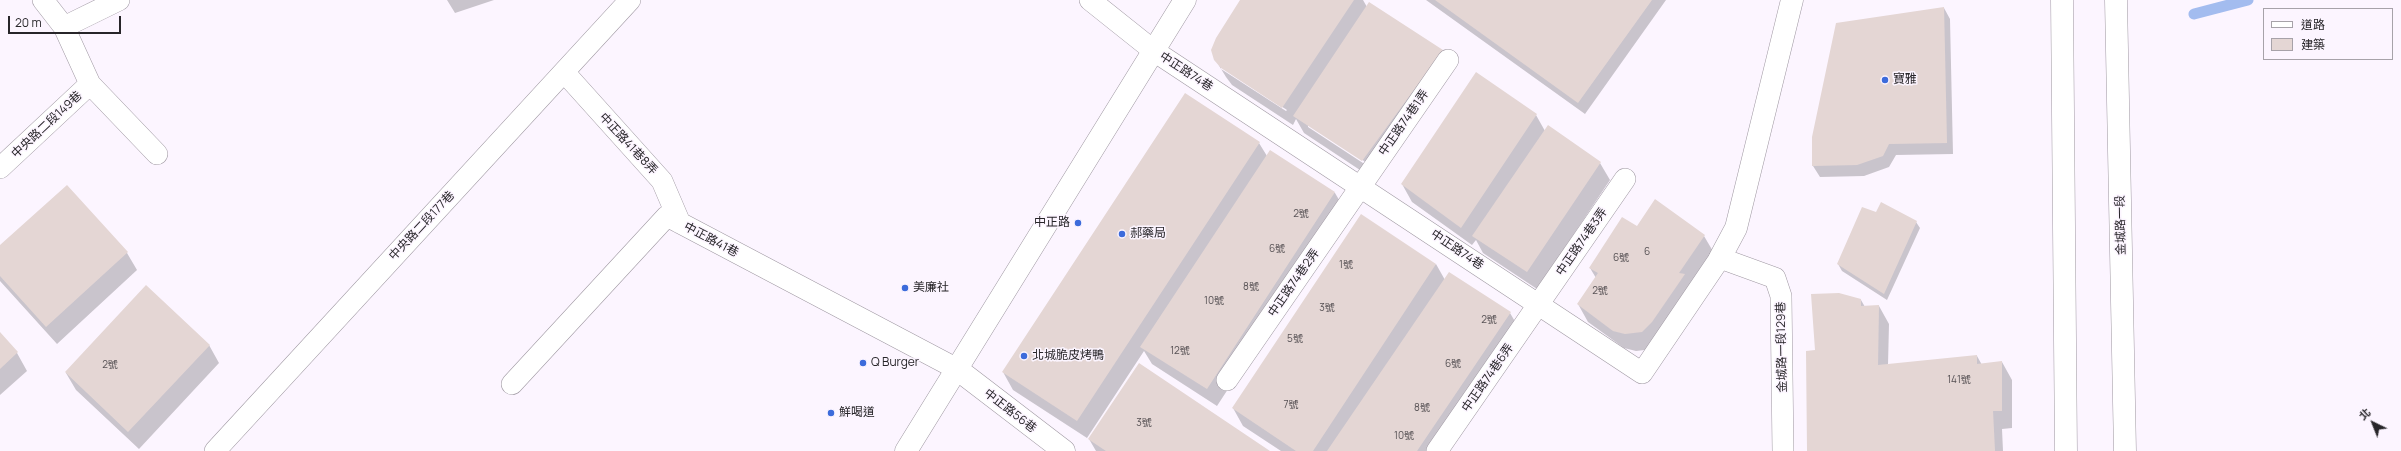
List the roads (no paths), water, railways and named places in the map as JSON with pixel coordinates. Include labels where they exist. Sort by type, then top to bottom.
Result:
[{"type":"street","points":[[906,451],[1185,0]]},
{"type":"street","points":[[1720,258],[1736,228],[1792,0]]},
{"type":"street","points":[[2062,0],[2066,451]]},
{"type":"street","name":"金城路一段","points":[[2116,0],[2125,451]]},
{"type":"street","name":"中正路56巷","points":[[957,369],[1064,451]]},
{"type":"lane","name":"中央路二段149巷","points":[[0,168],[90,84],[64,27],[43,0]]},
{"type":"lane","points":[[64,27],[119,0]]},
{"type":"lane","name":"中央路二段177巷","points":[[215,451],[630,0]]},
{"type":"lane","name":"中正路74巷","points":[[1090,0],[1154,51],[1361,186],[1642,373],[1720,258]]},
{"type":"lane","name":"中正路74巷1弄","points":[[1361,186],[1448,60]]},
{"type":"lane","name":"中正路41巷8弄","points":[[564,72],[662,181],[680,223]]},
{"type":"lane","points":[[90,84],[157,154]]},
{"type":"lane","name":"中正路74巷3弄","points":[[1538,305],[1625,179]]},
{"type":"lane","name":"中正路74巷2弄","points":[[1227,380],[1361,186]]},
{"type":"lane","name":"中正路41巷","points":[[512,384],[667,216],[957,369]]},
{"type":"lane","name":"金城路一段129巷","points":[[1720,258],[1775,278],[1781,296],[1783,451]]},
{"type":"lane","name":"中正路74巷6弄","points":[[1437,451],[1538,305]]},
{"type":"waterway","points":[[2194,14],[2248,0]]},
{"type":"place","name":"寶雅","points":[[1885,80]]},
{"type":"place","name":"中正路","points":[[1078,223]]},
{"type":"place","name":"郝藥局","points":[[1122,234]]},
{"type":"place","name":"美廉社","points":[[905,288]]},
{"type":"place","name":"北城脆皮烤鴨","points":[[1024,356]]},
{"type":"place","name":"Q Burger","points":[[863,363]]},
{"type":"place","name":"鮮喝道","points":[[831,413]]}]
